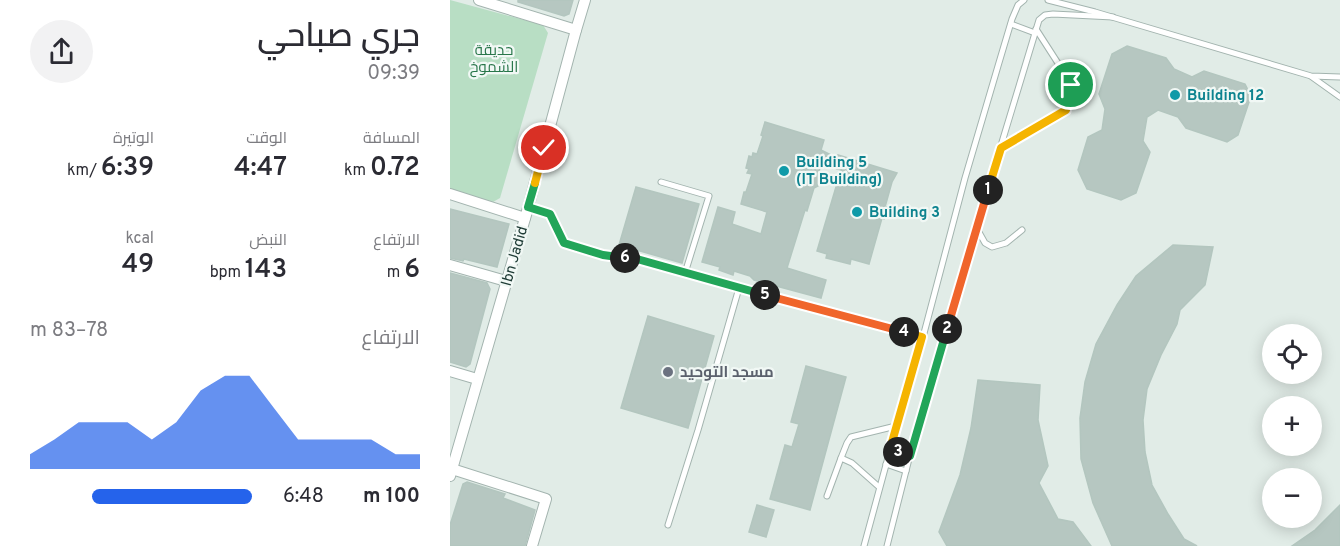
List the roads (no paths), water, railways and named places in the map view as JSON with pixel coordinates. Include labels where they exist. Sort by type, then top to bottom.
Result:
[{"type":"street","points":[[478,0],[576,30]]},
{"type":"street","name":"Ibn Jadid","points":[[451,472],[585,0]]},
{"type":"street","points":[[450,194],[526,212]]},
{"type":"street","points":[[450,265],[506,281]]},
{"type":"street","points":[[450,371],[477,379]]},
{"type":"street","points":[[451,472],[546,499],[532,546]]},
{"type":"lane","points":[[864,546],[965,178],[1011,24],[1018,5],[1024,0]]},
{"type":"lane","points":[[1048,0],[1311,76],[1340,77]]},
{"type":"lane","points":[[887,546],[910,456],[976,227],[1039,20],[1045,15],[1113,17]]},
{"type":"lane","points":[[1001,148],[1066,110],[1071,85],[1036,30],[1011,24]]},
{"type":"lane","points":[[1311,76],[1340,97]]},
{"type":"lane","points":[[661,182],[709,196],[685,273]]},
{"type":"lane","points":[[526,212],[550,214],[564,243],[603,255],[637,259],[922,337]]},
{"type":"lane","points":[[976,227],[986,243],[992,247],[1006,243],[1023,230]]},
{"type":"lane","points":[[668,525],[739,288]]},
{"type":"lane","points":[[827,496],[851,437],[896,426]]},
{"type":"lane","points":[[890,449],[910,456]]},
{"type":"lane","points":[[841,458],[852,463],[879,487]]},
{"type":"lane","points":[[885,464],[906,471]]},
{"type":"place","name":"Building 12","points":[[1175,95]]},
{"type":"place","name":"Building 5 (IT Building)","points":[[784,171]]},
{"type":"place","name":"Building 3","points":[[857,212]]},
{"type":"place","name":"مسجد التوحيد","points":[[668,372]]},
{"type":"park label","name":"حديقة الشموخ","points":[[494,58]]}]
